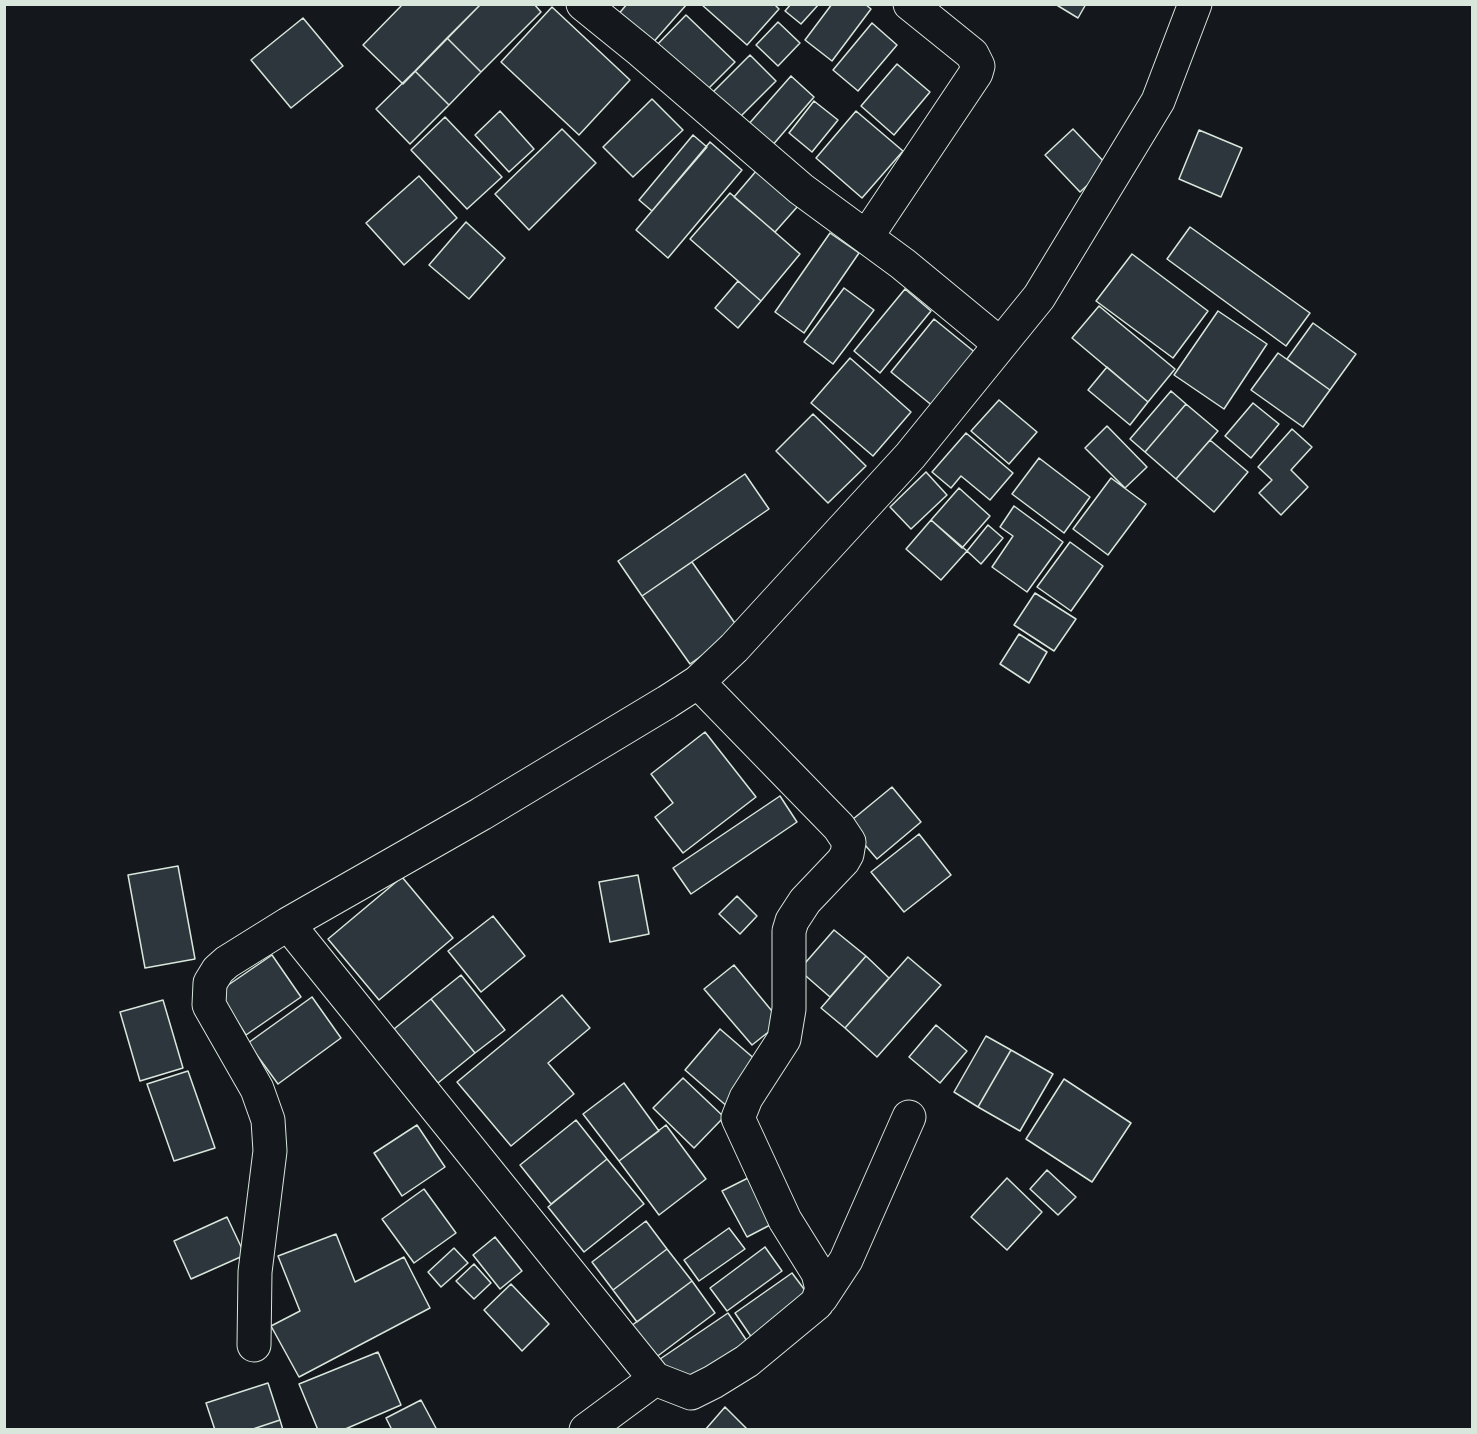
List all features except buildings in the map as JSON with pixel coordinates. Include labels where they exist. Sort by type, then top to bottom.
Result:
[{"type":"street","points":[[583,4],[801,189],[867,236],[1000,344]]},
{"type":"street","points":[[867,236],[976,73],[978,66],[972,54],[910,4]]},
{"type":"street","points":[[254,1345],[255,1272],[270,1150],[268,1120],[257,1089],[209,1005],[210,983],[218,970],[288,924],[481,814],[698,682],[774,606],[910,456],[1039,297],[1158,101],[1195,4]]},
{"type":"street","points":[[698,682],[840,827],[849,842],[843,861],[805,901],[792,921],[789,931],[789,1009],[784,1039],[746,1098],[738,1118],[785,1220],[818,1274],[822,1283],[820,1298]]},
{"type":"street","points":[[288,924],[655,1379],[691,1393],[747,1362],[806,1313],[820,1298],[846,1260],[909,1117]]},
{"type":"street","points":[[586,1430],[655,1379]]}]
